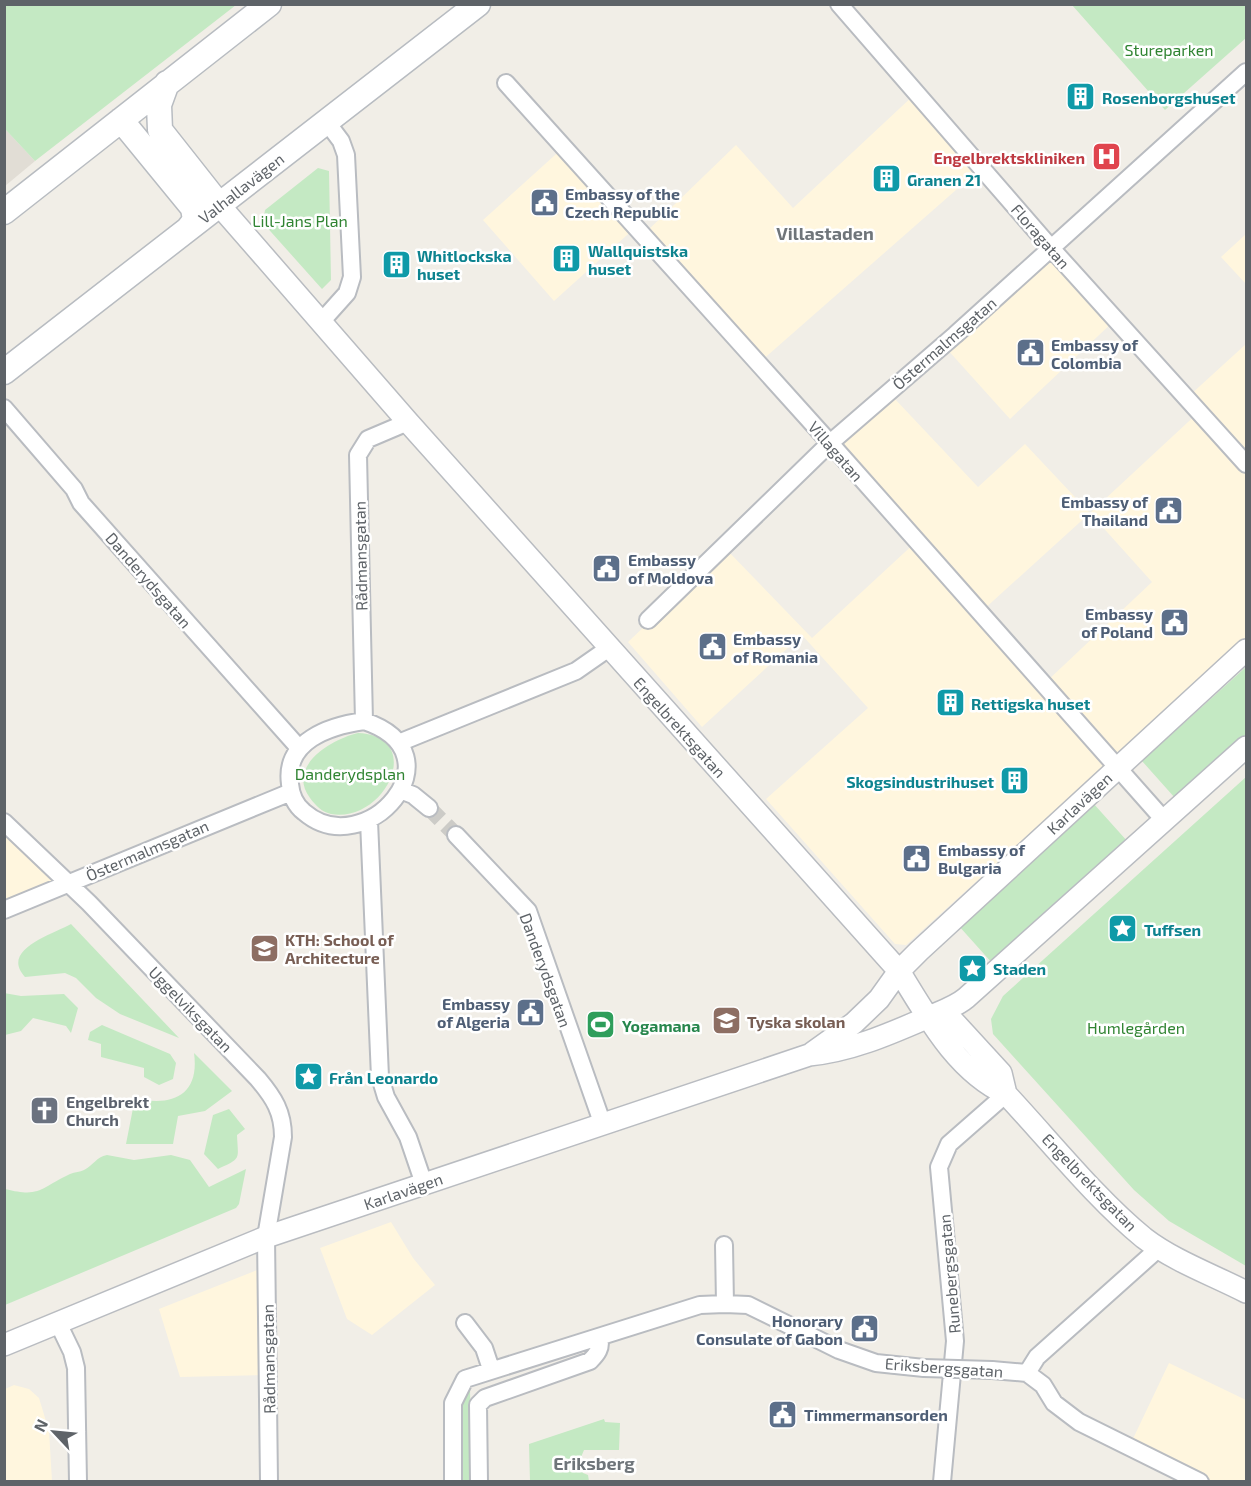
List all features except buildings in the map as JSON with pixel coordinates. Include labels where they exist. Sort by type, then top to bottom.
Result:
[{"type":"main road","points":[[4,212],[269,4]]},
{"type":"main road","name":"Valhallavägen","points":[[4,372],[478,4]]},
{"type":"main road","points":[[167,83],[159,105],[160,130],[220,206]]},
{"type":"main road","points":[[121,120],[193,208],[195,220],[188,229]]},
{"type":"street","name":"Floragatan","points":[[839,4],[1052,248],[1246,464]]},
{"type":"street","name":"Östermalmsgatan","points":[[648,620],[830,443],[1052,248],[1246,72]]},
{"type":"street","name":"Villagatan","points":[[506,83],[830,443],[1164,820]]},
{"type":"street","points":[[220,206],[321,322],[347,293],[352,277],[346,154],[341,141],[326,121]]},
{"type":"street","name":"Engelbrektsgatan","points":[[321,322],[936,1014],[1001,1073],[1006,1094],[1115,1211],[1159,1248],[1246,1292]]},
{"type":"street","name":"Danderydsgatan","points":[[4,408],[74,489],[81,503],[299,748]]},
{"type":"street","name":"Rådmansgatan","points":[[364,721],[357,455],[368,439],[408,422]]},
{"type":"street","points":[[401,742],[576,671],[609,648]]},
{"type":"street","name":"Karlavägen","points":[[809,1055],[854,1023],[888,989],[899,971],[1246,650]]},
{"type":"street","points":[[364,721],[384,727],[401,742],[406,756],[406,772],[400,790],[387,808],[369,821],[340,826],[324,823],[304,813],[295,802],[289,776],[291,762],[299,748],[325,729],[364,721]]},
{"type":"street","name":"Karlavägen","points":[[4,1346],[266,1237],[809,1055],[833,1053],[856,1046],[936,1014],[966,998],[1246,747]]},
{"type":"street","points":[[400,790],[412,795],[429,808]]},
{"type":"street","name":"Östermalmsgatan","points":[[4,910],[291,792]]},
{"type":"street","points":[[369,821],[380,1077],[386,1097],[408,1137],[424,1184]]},
{"type":"street","name":"Uggelviksgatan","points":[[4,822],[69,882],[258,1079],[279,1107],[284,1137],[266,1237]]},
{"type":"street","name":"Danderydsgatan","points":[[456,836],[528,911],[603,1125]]},
{"type":"street","name":"Runebergsgatan","points":[[942,1482],[955,1341],[939,1167],[949,1144],[1006,1094]]},
{"type":"street","name":"Rådmansgatan","points":[[266,1237],[269,1482]]},
{"type":"street","points":[[724,1245],[725,1304]]},
{"type":"street","points":[[1027,1373],[1037,1357],[1159,1248]]},
{"type":"street","name":"Eriksbergsgatan","points":[[453,1482],[453,1403],[465,1379],[700,1305],[725,1304],[748,1305],[839,1350],[876,1363],[924,1368],[1027,1373],[1043,1385],[1054,1402],[1079,1422],[1200,1482]]},
{"type":"street","points":[[58,1323],[72,1352],[76,1368],[78,1482]]},
{"type":"street","points":[[465,1323],[484,1348],[491,1369]]},
{"type":"street","points":[[479,1482],[478,1405],[485,1398],[590,1361],[597,1354],[601,1343],[599,1338]]},
{"type":"shaded area","points":[[915,94],[981,168],[759,363],[644,234],[736,145],[793,208]]},
{"type":"shaded area","points":[[5,129],[35,161],[5,186]]},
{"type":"shaded area","points":[[565,146],[637,226],[554,301],[483,220]]},
{"type":"shaded area","points":[[1246,234],[1246,284],[1221,257]]},
{"type":"shaded area","points":[[1051,249],[1115,320],[1010,419],[946,348]]},
{"type":"shaded area","points":[[1246,344],[1246,638],[906,945],[895,944],[766,799],[868,708],[802,635],[702,727],[628,642],[726,549],[812,638],[918,540],[834,445],[894,398],[978,487],[1025,444],[1090,513],[1201,410],[1189,396]],"holes":[[[1090,513],[1152,582],[1046,682],[982,611]]]},
{"type":"shaded area","points":[[5,818],[71,881],[5,909]]},
{"type":"shaded area","points":[[391,1222],[413,1258],[435,1285],[372,1335],[347,1319],[320,1248]]},
{"type":"shaded area","points":[[262,1268],[264,1375],[180,1377],[159,1309]]},
{"type":"shaded area","points":[[1169,1363],[1246,1400],[1246,1481],[1205,1481],[1130,1445]]},
{"type":"shaded area","points":[[14,1385],[29,1389],[39,1398],[49,1431],[52,1481],[5,1481],[5,1389]]},
{"type":"green space","points":[[5,4],[236,5],[35,161],[5,129]]},
{"type":"green space","name":"Stureparken","points":[[1072,5],[1246,5],[1246,38],[1165,110]]},
{"type":"green space","name":"Lill-Jans Plan","points":[[318,168],[329,171],[331,280],[322,289],[263,223],[265,210]]},
{"type":"green space","points":[[1246,667],[1246,734],[1175,798],[1142,761]]},
{"type":"green space","name":"Danderydsplan","points":[[358,733],[379,738],[390,748],[394,762],[391,778],[382,793],[368,806],[351,813],[328,813],[319,808],[310,798],[304,786],[304,775],[315,756],[325,748],[347,736]]},
{"type":"green space","name":"Humlegården","points":[[1246,777],[1246,1266],[1169,1221],[1134,1190],[993,1034],[991,1019],[1003,996]]},
{"type":"green space","points":[[1093,803],[1128,842],[993,964],[958,925]]},
{"type":"green space","points":[[71,924],[179,1038],[120,1014],[96,998],[76,978],[65,973],[25,977],[19,967],[19,959],[23,951],[41,938]]},
{"type":"green space","points":[[4,993],[21,996],[64,994],[78,1008],[71,1033],[66,1026],[33,1018],[21,1031],[5,1035]]},
{"type":"green space","points":[[102,1025],[170,1054],[176,1063],[173,1079],[159,1085],[144,1077],[144,1068],[101,1057],[101,1044],[88,1040],[90,1032]]},
{"type":"green space","points":[[194,1053],[232,1091],[205,1111],[178,1116],[173,1144],[126,1144],[135,1098],[160,1101],[180,1095],[187,1089],[192,1079],[195,1068]]},
{"type":"green space","points":[[229,1109],[245,1129],[237,1135],[238,1154],[235,1160],[218,1169],[204,1154],[213,1115]]},
{"type":"green space","points":[[107,1155],[134,1160],[171,1155],[190,1160],[209,1187],[246,1169],[239,1204],[236,1208],[5,1305],[5,1189],[17,1192],[40,1190],[70,1174],[84,1170],[100,1157]]},
{"type":"green space","points":[[470,1390],[472,1481],[461,1481],[458,1402]]},
{"type":"green space","points":[[604,1419],[605,1422],[620,1423],[619,1450],[584,1450],[579,1462],[583,1473],[588,1475],[589,1481],[530,1481],[529,1444]]},
{"type":"tunnel","points":[[429,808],[456,835]]},
{"type":"place","name":"Rosenborgshuset","points":[[1081,97]]},
{"type":"place","name":"Engelbrektskliniken","points":[[1106,157]]},
{"type":"place","name":"Granen 21","points":[[886,179]]},
{"type":"place","name":"Embassy of the Czech Republic","points":[[544,202]]},
{"type":"place","name":"Wallquistska huset","points":[[567,259]]},
{"type":"place","name":"Whitlockska huset","points":[[396,264]]},
{"type":"place","name":"Embassy of Colombia","points":[[1030,353]]},
{"type":"place","name":"Embassy of Thailand","points":[[1169,510]]},
{"type":"place","name":"Embassy of Moldova","points":[[607,568]]},
{"type":"place","name":"Embassy of Poland","points":[[1174,622]]},
{"type":"place","name":"Embassy of Romania","points":[[712,647]]},
{"type":"place","name":"Rettigska huset","points":[[950,703]]},
{"type":"place","name":"Skogsindustrihuset","points":[[1015,781]]},
{"type":"place","name":"Embassy of Bulgaria","points":[[917,858]]},
{"type":"place","name":"Tuffsen","points":[[1123,929]]},
{"type":"place","name":"KTH: School of Architecture","points":[[264,948]]},
{"type":"place","name":"Staden","points":[[972,968]]},
{"type":"place","name":"Embassy of Algeria","points":[[531,1012]]},
{"type":"place","name":"Tyska skolan","points":[[726,1021]]},
{"type":"place","name":"Yogamana","points":[[601,1025]]},
{"type":"place","name":"Från Leonardo","points":[[308,1077]]},
{"type":"place","name":"Engelbrekt Church","points":[[45,1110]]},
{"type":"place","name":"Honorary Consulate of Gabon","points":[[864,1329]]},
{"type":"place","name":"Timmermansorden","points":[[783,1414]]},
{"type":"district","name":"Villastaden","points":[[825,233]]},
{"type":"district","name":"Eriksberg","points":[[594,1463]]}]
